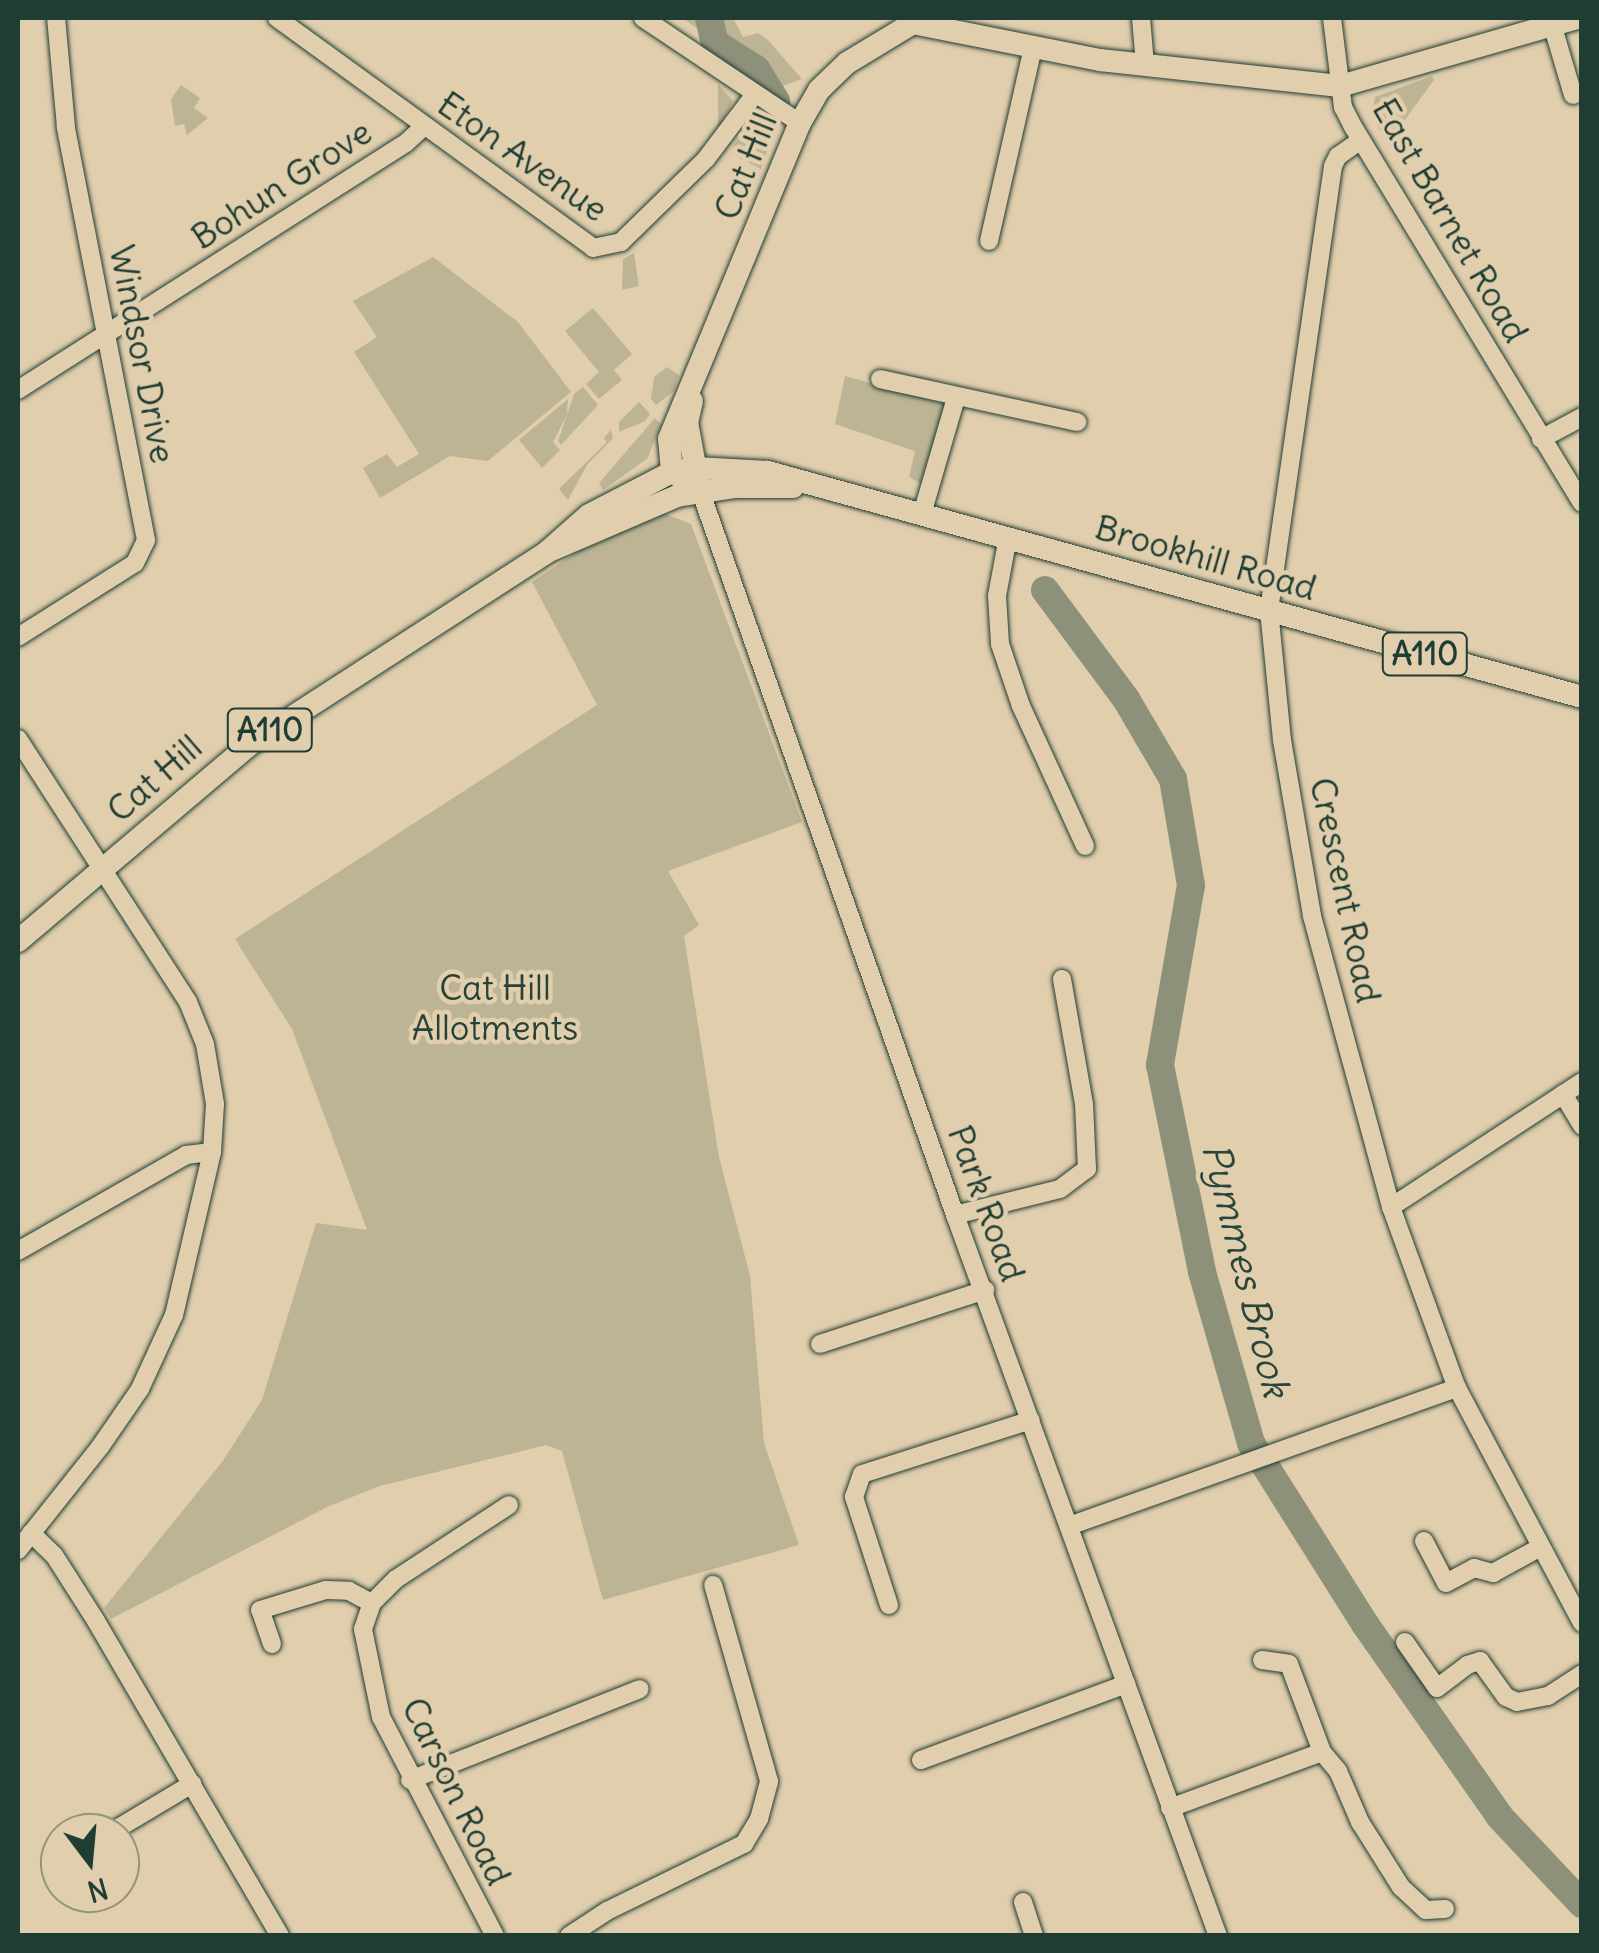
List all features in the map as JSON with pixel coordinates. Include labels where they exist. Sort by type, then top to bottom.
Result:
[{"type":"main road","points":[[1340,86],[1577,18]]},
{"type":"main road","name":"Cat Hill","points":[[547,552],[590,514],[672,472],[669,439],[697,380],[760,220],[776,108],[819,90],[848,63],[913,20]]},
{"type":"main road","name":"East Barnet Road","points":[[913,20],[1033,48],[1340,86]]},
{"type":"main road","name":"Cat Hill","points":[[18,941],[178,800],[282,721],[547,552],[698,479],[687,422],[697,380]]},
{"type":"main road","points":[[672,472],[698,479]]},
{"type":"main road","name":"Brookhill Road","points":[[698,479],[810,486],[1008,537],[1582,698]]},
{"type":"street","name":"Windsor Drive","points":[[18,638],[136,563],[144,552],[144,524],[66,128],[56,18]]},
{"type":"street","name":"Eton Avenue","points":[[277,18],[584,244],[604,249],[621,242],[700,165],[776,108]]},
{"type":"street","points":[[642,18],[776,108]]},
{"type":"street","points":[[1140,18],[1146,64]]},
{"type":"street","points":[[1332,18],[1340,86]]},
{"type":"street","points":[[1552,24],[1573,95]]},
{"type":"street","points":[[989,241],[1033,48]]},
{"type":"street","name":"East Barnet Road","points":[[1340,86],[1343,107],[1361,140],[1582,503]]},
{"type":"street","name":"Bohun Grove","points":[[18,390],[392,152],[424,126]]},
{"type":"street","name":"Crescent Road","points":[[1361,140],[1338,156],[1332,166],[1269,610],[1282,740],[1312,916],[1390,1208],[1457,1388],[1539,1548],[1582,1622]]},
{"type":"street","points":[[880,379],[1077,422]]},
{"type":"street","points":[[922,514],[956,398]]},
{"type":"street","points":[[1541,438],[1582,417]]},
{"type":"street","name":"Park Road","points":[[698,479],[955,1215],[1218,1936]]},
{"type":"street","points":[[1008,537],[997,596],[1000,644],[1021,706],[1086,846]]},
{"type":"street","points":[[18,739],[188,1002],[212,1074],[212,1152],[174,1315],[140,1389],[100,1447],[18,1550]]},
{"type":"street","points":[[955,1215],[1060,1189],[1087,1169],[1084,1104],[1062,979]]},
{"type":"street","points":[[1390,1208],[1582,1082]]},
{"type":"street","points":[[1563,1094],[1582,1126]]},
{"type":"street","points":[[18,1251],[186,1154],[212,1152]]},
{"type":"street","points":[[820,1344],[985,1290]]},
{"type":"street","points":[[1069,1526],[1457,1388]]},
{"type":"street","points":[[889,1604],[854,1497],[862,1474],[1031,1420]]},
{"type":"street","points":[[272,1644],[260,1610],[326,1590],[350,1591],[372,1603],[410,1566],[508,1505]]},
{"type":"street","points":[[31,1533],[54,1555],[280,1936]]},
{"type":"street","points":[[1424,1541],[1446,1583],[1474,1568],[1493,1572],[1539,1548]]},
{"type":"street","points":[[569,1936],[607,1911],[744,1844],[758,1819],[769,1781],[713,1585]]},
{"type":"street","name":"Carson Road","points":[[372,1603],[363,1628],[381,1717],[410,1780],[494,1936]]},
{"type":"street","points":[[1406,1642],[1437,1688],[1467,1665],[1480,1661],[1506,1697],[1517,1702],[1548,1696],[1582,1674]]},
{"type":"street","points":[[1262,1660],[1289,1664],[1322,1752],[1338,1771],[1360,1822],[1401,1887],[1426,1910],[1445,1908]]},
{"type":"street","points":[[922,1760],[1126,1684]]},
{"type":"street","points":[[410,1780],[640,1690]]},
{"type":"street","points":[[1170,1808],[1322,1752]]},
{"type":"street","points":[[140,1815],[192,1784]]},
{"type":"street","points":[[1023,1902],[1034,1936]]},
{"type":"green space","points":[[683,18],[733,18],[743,37],[758,33],[768,40],[802,79],[776,88]]},
{"type":"green space","points":[[1432,76],[1434,80],[1396,132],[1380,131],[1372,114],[1375,97]]},
{"type":"green space","points":[[718,84],[733,101],[718,129]]},
{"type":"green space","points":[[181,85],[200,98],[194,108],[208,118],[187,135],[184,124],[175,126],[171,99]]},
{"type":"green space","points":[[746,130],[765,135],[770,143],[761,169],[736,156],[733,146]]},
{"type":"green space","points":[[634,253],[639,286],[622,290],[623,259]]},
{"type":"green space","points":[[433,257],[518,322],[571,392],[488,461],[450,456],[380,498],[363,468],[387,454],[397,467],[419,454],[354,352],[377,337],[353,301]]},
{"type":"green space","points":[[593,308],[632,354],[614,370],[622,380],[599,399],[586,384],[599,372],[565,331]]},
{"type":"green space","points":[[667,367],[679,375],[674,391],[656,405],[651,399],[654,377]]},
{"type":"green space","points":[[845,376],[952,406],[929,488],[909,477],[915,451],[835,424]]},
{"type":"green space","points":[[583,387],[598,405],[561,445],[558,441],[574,394]]},
{"type":"green space","points":[[568,399],[567,415],[553,442],[560,450],[542,468],[519,440]]},
{"type":"green space","points":[[639,402],[650,414],[645,421],[619,432],[619,422]]},
{"type":"green space","points":[[655,418],[661,425],[647,459],[603,490],[599,483]]},
{"type":"green space","points":[[611,430],[613,438],[587,465],[568,500],[559,489],[607,442],[604,438]]},
{"type":"green space","name":"Cat Hill Allotments","points":[[663,513],[691,524],[802,822],[668,871],[699,925],[684,936],[719,1157],[750,1276],[764,1443],[799,1545],[603,1600],[562,1451],[546,1445],[380,1486],[329,1506],[111,1619],[104,1608],[222,1462],[262,1400],[316,1223],[367,1230],[292,1029],[235,939],[597,705],[532,582],[577,552]]},
{"type":"waterway","name":"Pymmes Brook","points":[[709,18],[715,43],[756,69],[776,101]]},
{"type":"waterway","name":"Pymmes Brook","points":[[1045,590],[1126,699],[1173,779],[1191,885],[1160,1065],[1202,1272],[1251,1443],[1365,1624],[1500,1817],[1582,1904]]}]
